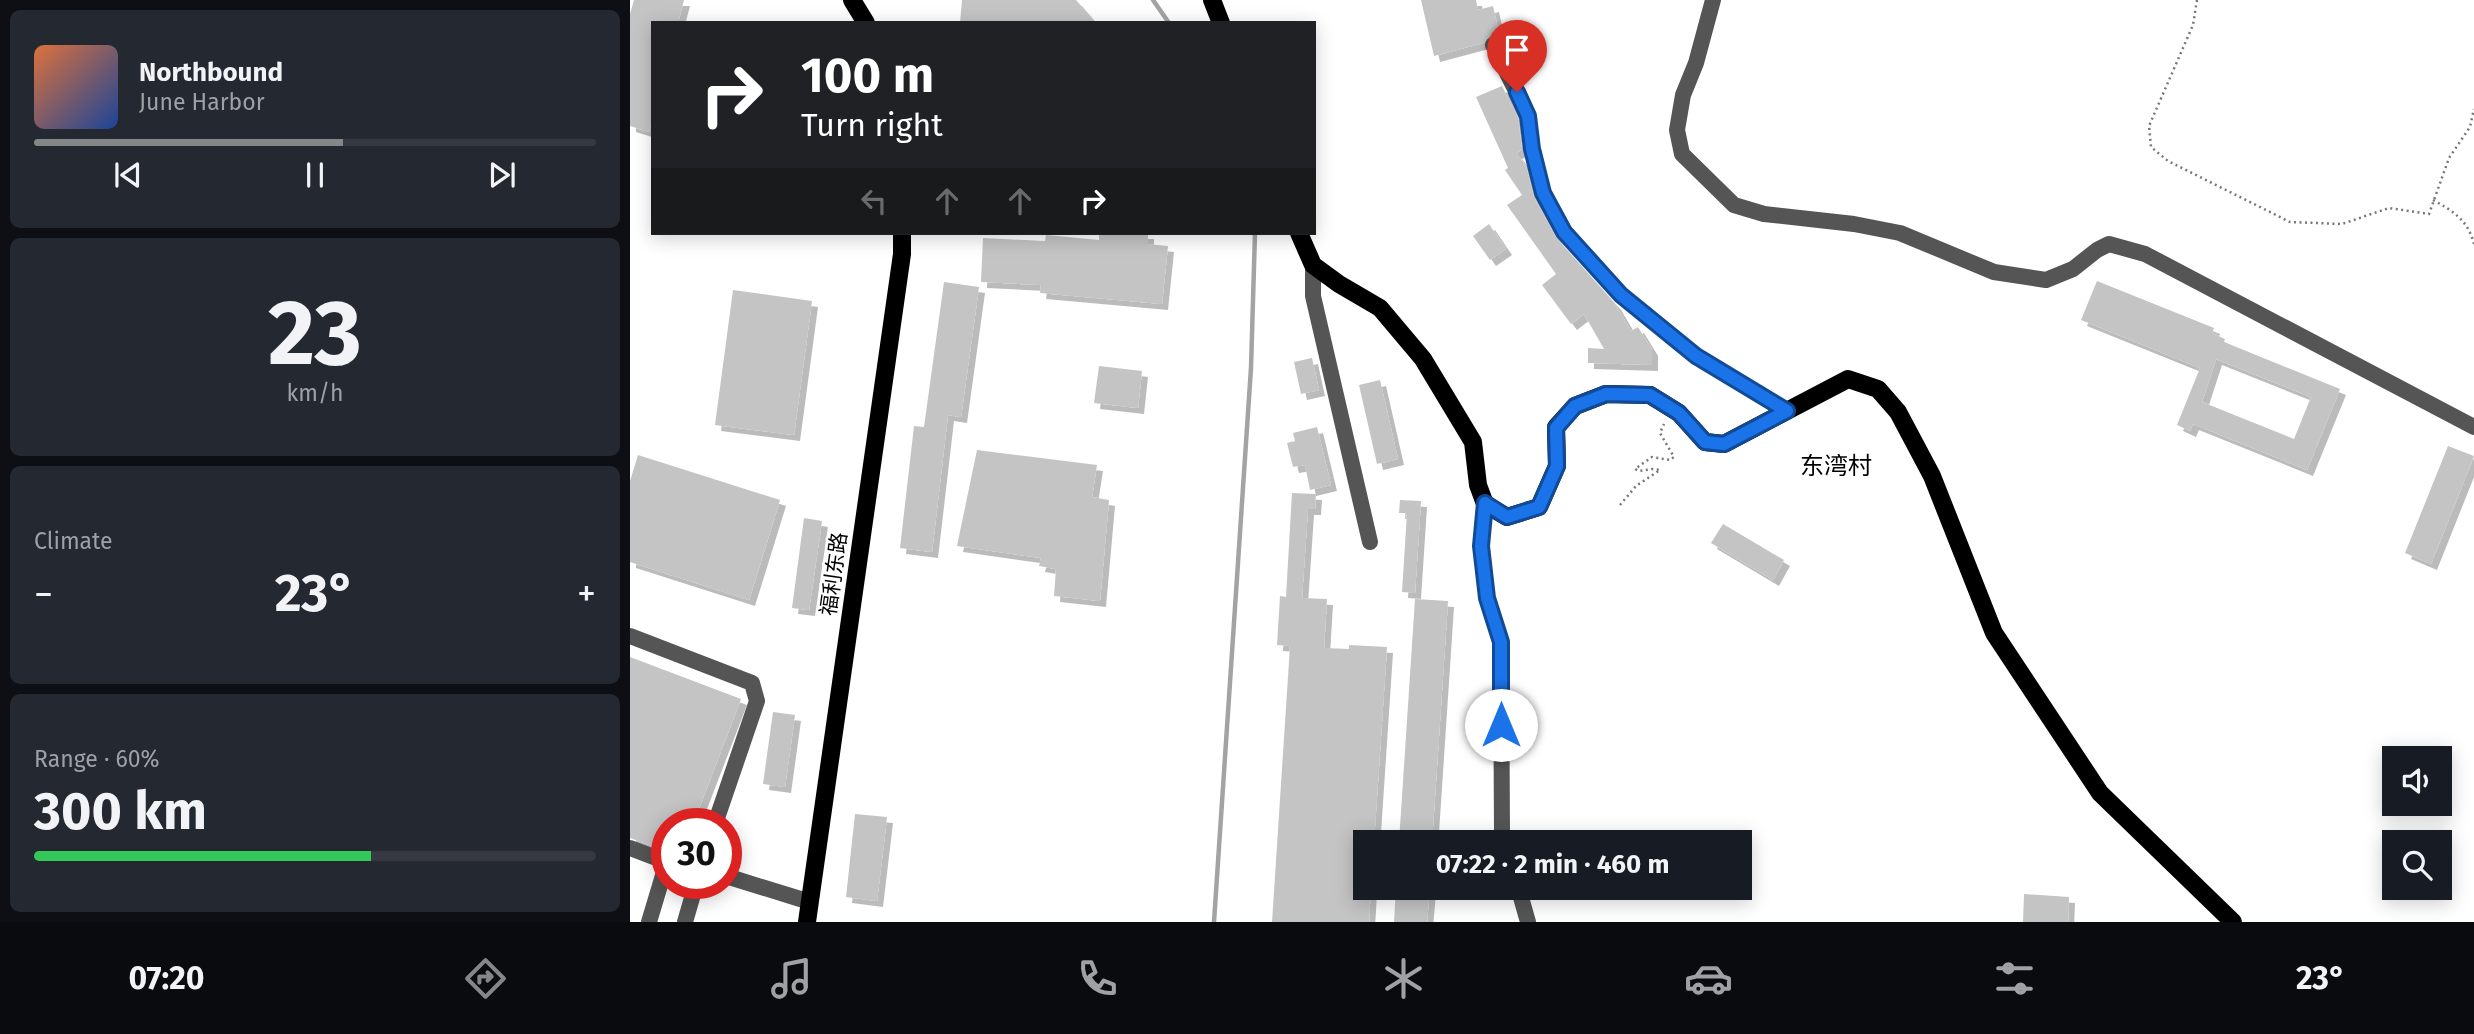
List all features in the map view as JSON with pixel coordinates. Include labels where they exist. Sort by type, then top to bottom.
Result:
[{"type":"main road","points":[[852,0],[865,21]]},
{"type":"main road","points":[[1212,0],[1220,21]]},
{"type":"main road","name":"福利东路","points":[[807,922],[902,254],[902,235]]},
{"type":"main road","points":[[1301,235],[1313,265],[1380,308],[1423,359],[1473,442],[1478,485],[1485,503],[1507,517],[1539,507],[1557,466],[1556,428],[1575,406],[1606,394],[1650,395],[1673,409],[1705,442],[1724,444],[1848,379],[1878,389],[1898,412],[1932,476],[1994,632],[2100,793],[2233,922]]},
{"type":"street","points":[[1713,0],[1696,63],[1683,95],[1677,130],[1682,154],[1734,205],[1764,214],[1854,224],[1900,233],[1994,272],[2046,280],[2073,269],[2109,244],[2145,254],[2474,427]]},
{"type":"street","points":[[1493,45],[1528,116],[1532,149],[1543,193],[1564,232],[1621,295],[1696,356],[1787,411]]},
{"type":"street","points":[[1313,265],[1313,296],[1370,542]]},
{"type":"street","points":[[1485,503],[1481,546],[1487,598],[1501,642],[1502,830]]},
{"type":"street","points":[[630,636],[752,683],[757,701],[720,808]]},
{"type":"street","points":[[630,848],[667,862],[649,922]]},
{"type":"street","points":[[742,881],[810,902]]},
{"type":"street","points":[[685,922],[692,899]]},
{"type":"street","points":[[1522,900],[1528,922]]},
{"type":"path","points":[[2197,0],[2193,25],[2149,126],[2151,146],[2168,161],[2290,222],[2342,224],[2389,208],[2428,214],[2449,158],[2470,127],[2474,109]]},
{"type":"path","points":[[2433,200],[2458,214],[2471,232],[2474,244]]},
{"type":"path","points":[[1620,505],[1636,486],[1660,470],[1635,469],[1652,457],[1671,460],[1674,457],[1660,433],[1673,409]]},
{"type":"building","points":[[634,0],[684,0],[679,21],[651,21],[649,132],[630,126],[630,14]]},
{"type":"building","points":[[962,0],[1076,0],[1094,21],[960,21]]},
{"type":"building","points":[[1421,0],[1476,0],[1478,10],[1493,6],[1500,38],[1489,35],[1483,43],[1434,56]]},
{"type":"building","points":[[1502,86],[1518,118],[1522,150],[1516,153],[1526,166],[1534,198],[1557,239],[1615,304],[1631,331],[1638,327],[1652,350],[1652,365],[1588,363],[1588,348],[1604,349],[1584,314],[1571,324],[1542,285],[1556,274],[1507,205],[1522,195],[1505,170],[1508,168],[1476,97]]},
{"type":"building","points":[[1489,224],[1506,249],[1490,260],[1473,236]]},
{"type":"building","points":[[1046,235],[1099,240],[1099,235],[1148,235],[1148,244],[1168,246],[1162,304],[1040,293],[1041,285],[981,282],[983,238],[1045,241]]},
{"type":"building","points":[[2097,281],[2214,328],[2212,333],[2225,339],[2224,342],[2340,389],[2307,470],[2193,424],[2190,431],[2177,425],[2200,368],[2081,320]],"holes":[[[2216,359],[2311,397],[2294,439],[2202,402]]]},
{"type":"building","points":[[944,282],[979,287],[961,417],[948,415],[932,552],[900,548],[914,426],[924,427]]},
{"type":"building","points":[[733,290],[812,301],[794,435],[715,425]]},
{"type":"building","points":[[1312,358],[1319,390],[1301,394],[1294,362]]},
{"type":"building","points":[[1099,366],[1142,371],[1138,408],[1094,403]]},
{"type":"building","points":[[1380,380],[1398,459],[1377,464],[1359,385]]},
{"type":"building","points":[[1317,427],[1331,485],[1310,490],[1305,465],[1293,467],[1287,443],[1295,441],[1293,433]]},
{"type":"building","points":[[2448,446],[2474,456],[2431,564],[2405,553]]},
{"type":"building","points":[[977,450],[1097,465],[1092,497],[1109,500],[1100,601],[1054,596],[1056,569],[1039,566],[1041,558],[957,546]]},
{"type":"building","points":[[638,455],[780,500],[749,600],[630,562],[630,481]]},
{"type":"building","points":[[1292,493],[1316,494],[1315,509],[1308,509],[1302,598],[1327,599],[1324,648],[1349,649],[1349,645],[1387,647],[1375,830],[1353,830],[1353,900],[1370,900],[1369,922],[1272,922],[1290,646],[1277,645],[1280,596],[1286,597]]},
{"type":"building","points":[[1400,500],[1421,501],[1415,593],[1402,592],[1407,513],[1399,513]]},
{"type":"building","points":[[804,518],[822,521],[809,610],[792,608]]},
{"type":"building","points":[[1723,524],[1784,560],[1773,580],[1711,543]]},
{"type":"building","points":[[1415,599],[1448,601],[1433,830],[1400,830]]},
{"type":"building","points":[[630,657],[741,699],[699,808],[651,808],[651,845],[630,838]]},
{"type":"building","points":[[773,712],[795,715],[785,787],[763,784]]},
{"type":"building","points":[[855,814],[887,817],[877,901],[846,897]]},
{"type":"building","points":[[2024,894],[2069,897],[2068,922],[2023,922]]},
{"type":"building","points":[[1395,900],[1429,900],[1427,922],[1394,922]]},
{"type":"waterway","points":[[1153,0],[1168,21]]},
{"type":"waterway","points":[[1214,922],[1251,368],[1255,235]]},
{"type":"district","name":"东湾村","points":[[1836,466]]},
{"type":"route","points":[[1501,725],[1501,642],[1487,598],[1481,546],[1485,503],[1507,517],[1539,507],[1557,466],[1556,428],[1575,406],[1606,394],[1650,395],[1679,413],[1705,442],[1724,444],[1787,411],[1696,356],[1621,295],[1564,232],[1543,193],[1532,149],[1528,116],[1517,92]]}]
